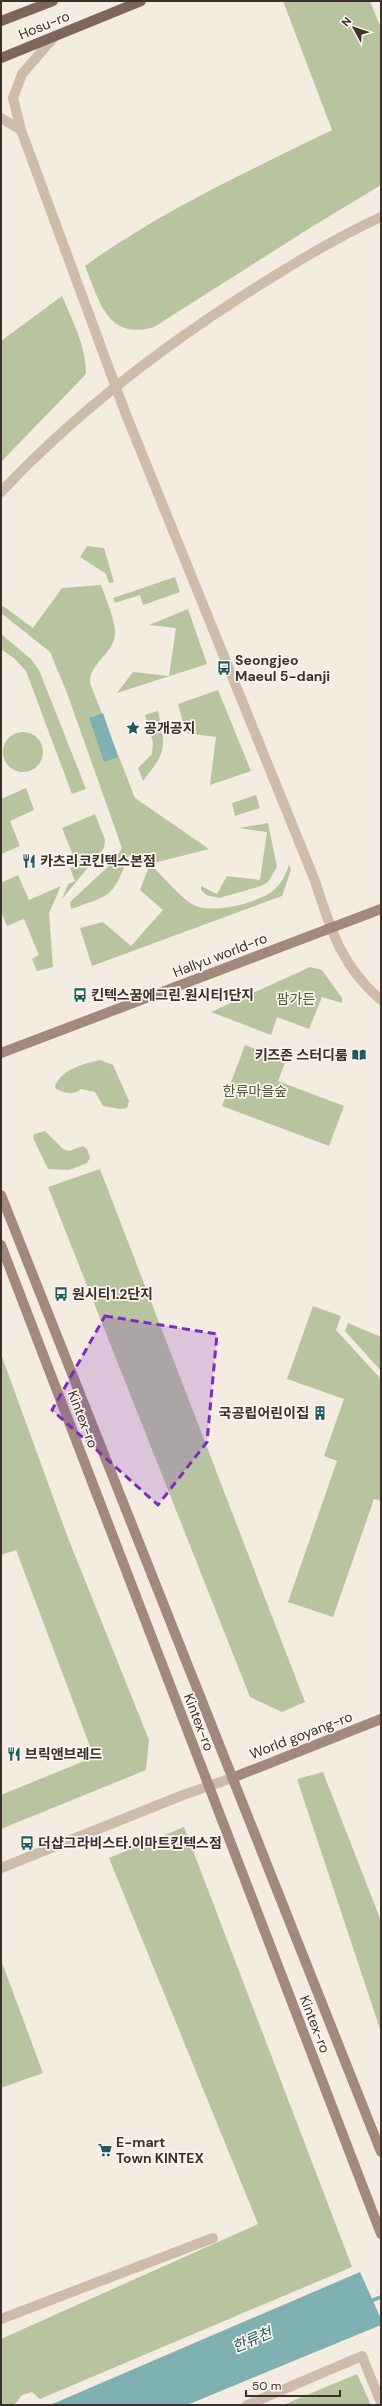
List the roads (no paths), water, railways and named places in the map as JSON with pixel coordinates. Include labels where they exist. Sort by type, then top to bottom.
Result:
[{"type":"main road","name":"Hosu-ro","points":[[1,21],[53,1]]},
{"type":"main road","name":"Hosu-ro","points":[[1,58],[141,1]]},
{"type":"main road","name":"Hallyu world-ro","points":[[1,1053],[381,909]]},
{"type":"main road","name":"Kintex-ro","points":[[1,1195],[381,2152]]},
{"type":"main road","name":"Kintex-ro","points":[[1,1245],[381,2234]]},
{"type":"main road","name":"World goyang-ro","points":[[232,1778],[381,1719]]},
{"type":"street","points":[[55,36],[22,74],[13,98],[21,130],[115,386],[315,882],[330,928],[351,970],[381,1000]]},
{"type":"street","points":[[1,118],[21,130]]},
{"type":"street","points":[[1,492],[58,435],[115,386],[195,326],[278,273],[381,217]]},
{"type":"street","points":[[1,1868],[208,1786],[232,1778]]},
{"type":"street","points":[[1,2319],[213,2238]]},
{"type":"street","points":[[247,2405],[362,2356],[381,2402]]},
{"type":"water","points":[[103,713],[118,757],[104,762],[89,718]]},
{"type":"water","points":[[360,2272],[381,2319],[381,2325],[187,2405],[50,2405]]},
{"type":"waterway","name":"한류천","points":[[368,2302],[381,2297]]},
{"type":"place","name":"Seongjeo Maeul 5-danji","points":[[224,668]]},
{"type":"place","name":"공개공지","points":[[133,728]]},
{"type":"place","name":"카츠리코킨텍스본점","points":[[29,861]]},
{"type":"place","name":"킨텍스꿈에그린.원시티1단지","points":[[80,995]]},
{"type":"place","name":"키즈존 스터디룸","points":[[359,1055]]},
{"type":"place","name":"원시티1.2단지","points":[[61,1294]]},
{"type":"place","name":"국공립어린이집","points":[[320,1413]]},
{"type":"place","name":"브릭앤브레드","points":[[14,1754]]},
{"type":"place","name":"더샵그라비스타.이마트킨텍스점","points":[[27,1843]]},
{"type":"place","name":"E-mart Town KINTEX","points":[[105,2150]]},
{"type":"park label","name":"팜가든","points":[[296,999]]},
{"type":"park label","name":"한류마을숲","points":[[255,1091]]}]
